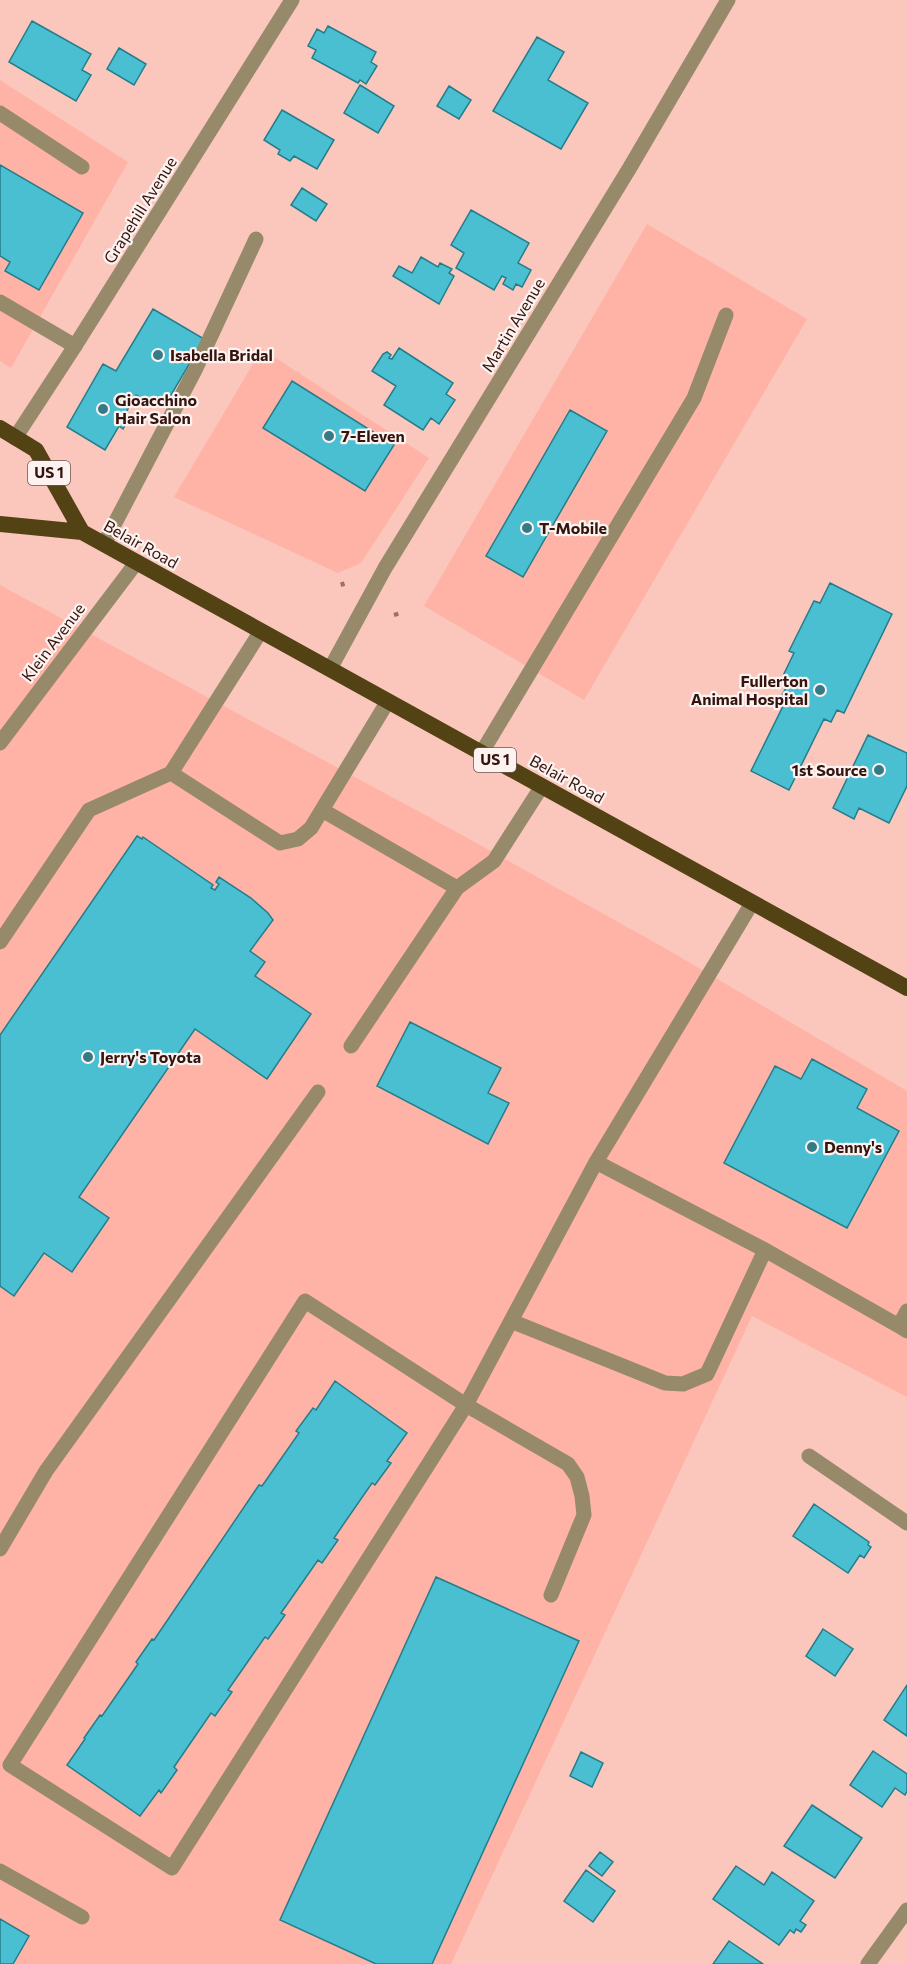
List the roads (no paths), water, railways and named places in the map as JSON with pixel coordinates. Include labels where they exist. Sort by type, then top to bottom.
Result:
[{"type":"highway","name":"Belair Road","points":[[0,428],[36,450],[82,532]]},
{"type":"highway","name":"Belair Road","points":[[0,524],[82,532],[907,988]]},
{"type":"street","name":"Grapehill Avenue","points":[[15,438],[292,0]]},
{"type":"street","name":"Martin Avenue","points":[[330,669],[385,568],[629,169],[728,0]]},
{"type":"street","points":[[0,113],[82,166]]},
{"type":"street","points":[[104,544],[195,370],[255,238]]},
{"type":"street","points":[[0,302],[75,346]]},
{"type":"street","points":[[482,752],[694,398],[726,315]]},
{"type":"street","name":"Klein Avenue","points":[[0,743],[136,563]]},
{"type":"street","points":[[0,942],[89,810],[171,773],[261,631]]},
{"type":"street","points":[[171,773],[280,843],[298,839],[311,828],[388,701]]},
{"type":"street","points":[[351,1046],[457,888],[494,861],[542,786]]},
{"type":"street","points":[[322,810],[457,888]]},
{"type":"street","points":[[551,1595],[584,1515],[577,1477],[568,1464],[466,1405],[304,1301],[10,1765],[172,1868],[466,1405],[596,1162],[752,903]]},
{"type":"street","points":[[0,1549],[46,1471],[318,1092]]},
{"type":"street","points":[[596,1162],[765,1250],[903,1328],[907,1311]]},
{"type":"street","points":[[511,1321],[665,1383],[683,1384],[708,1374],[765,1250]]},
{"type":"street","points":[[809,1456],[907,1523]]},
{"type":"street","points":[[0,1871],[82,1917]]},
{"type":"street","points":[[868,1964],[907,1910]]},
{"type":"place","name":"Isabella Bridal","points":[[158,355]]},
{"type":"place","name":"Gioacchino Hair Salon","points":[[103,409]]},
{"type":"place","name":"7-Eleven","points":[[329,436]]},
{"type":"place","name":"T-Mobile","points":[[527,528]]},
{"type":"place","name":"Fullerton Animal Hospital","points":[[820,690]]},
{"type":"place","name":"1st Source","points":[[879,770]]},
{"type":"place","name":"Jerry's Toyota","points":[[88,1057]]},
{"type":"place","name":"Denny's","points":[[812,1147]]}]
